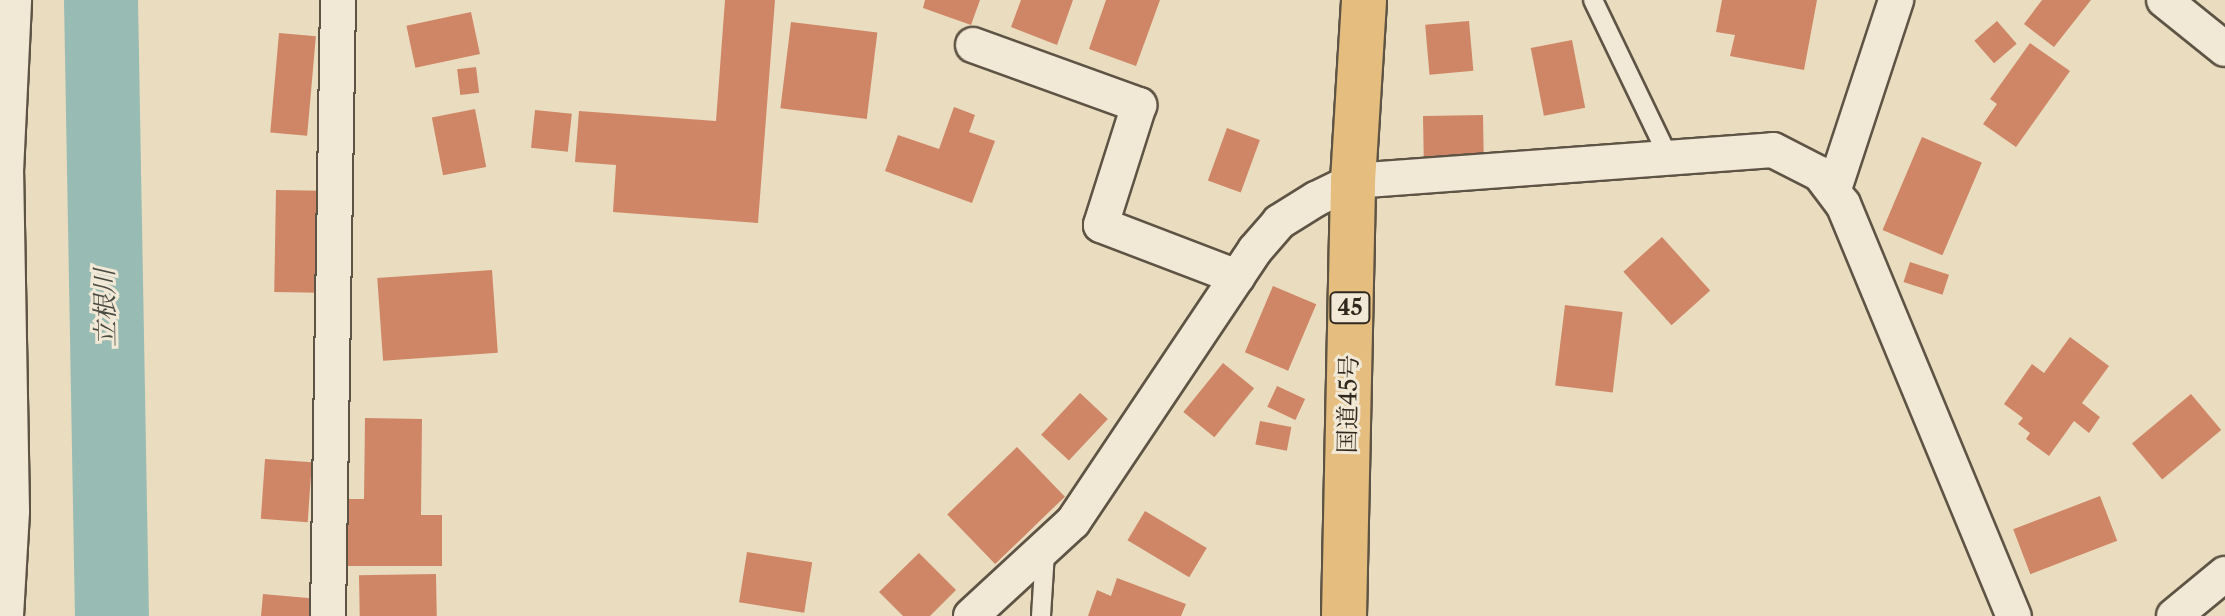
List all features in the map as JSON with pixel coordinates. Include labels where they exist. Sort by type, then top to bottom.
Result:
[{"type":"highway","name":"国道45号","points":[[1344,616],[1353,181],[1364,0]]},
{"type":"street","points":[[6,616],[12,511],[6,172],[14,0]]},
{"type":"street","points":[[328,616],[338,0]]},
{"type":"street","points":[[1818,175],[1896,0]]},
{"type":"street","points":[[2164,0],[2225,49]]},
{"type":"street","points":[[973,45],[1139,105],[1101,225],[1237,277]]},
{"type":"street","points":[[971,616],[1045,553],[1073,522],[1237,277],[1279,222],[1353,181],[1773,150],[1818,175],[2014,616]]},
{"type":"street","points":[[2174,616],[2225,574]]},
{"type":"lane","points":[[1593,0],[1669,158]]},
{"type":"lane","points":[[1041,616],[1045,553]]},
{"type":"building","points":[[725,0],[775,0],[758,223],[613,212],[616,165],[575,162],[579,111],[716,121]]},
{"type":"building","points":[[925,0],[980,0],[971,25],[923,8]]},
{"type":"building","points":[[1021,0],[1073,0],[1057,45],[1011,27]]},
{"type":"building","points":[[1106,0],[1160,0],[1136,66],[1089,49]]},
{"type":"building","points":[[1722,0],[1817,0],[1804,70],[1730,56],[1735,35],[1716,32]]},
{"type":"building","points":[[2042,0],[2091,0],[2054,47],[2024,24]]},
{"type":"building","points":[[471,12],[480,54],[415,68],[406,26]]},
{"type":"building","points":[[1469,21],[1473,71],[1430,75],[1425,25]]},
{"type":"building","points":[[1997,21],[2017,44],[1994,63],[1974,41]]},
{"type":"building","points":[[791,22],[877,33],[867,119],[780,108]]},
{"type":"building","points":[[279,33],[316,36],[307,136],[270,133]]},
{"type":"building","points":[[1572,40],[1585,108],[1544,116],[1531,48]]},
{"type":"building","points":[[2030,43],[2070,71],[2016,147],[1983,124],[1997,104],[1990,99]]},
{"type":"building","points":[[476,67],[479,93],[460,95],[457,69]]},
{"type":"building","points":[[954,107],[975,115],[969,132],[995,141],[972,203],[885,171],[898,135],[939,149]]},
{"type":"building","points":[[475,109],[486,167],[443,175],[432,117]]},
{"type":"building","points":[[535,110],[572,114],[568,152],[531,148]]},
{"type":"building","points":[[1483,115],[1484,157],[1424,158],[1423,116]]},
{"type":"building","points":[[1227,128],[1260,140],[1241,193],[1208,181]]},
{"type":"building","points":[[1922,137],[1982,162],[1942,255],[1883,230]]},
{"type":"building","points":[[276,190],[322,191],[320,293],[274,292]]},
{"type":"building","points":[[1662,237],[1710,291],[1672,325],[1623,272]]},
{"type":"building","points":[[1910,262],[1949,275],[1943,295],[1904,282]]},
{"type":"building","points":[[492,270],[498,353],[383,361],[377,278]]},
{"type":"building","points":[[1273,286],[1316,304],[1288,371],[1245,352]]},
{"type":"building","points":[[1565,305],[1623,312],[1613,392],[1555,385]]},
{"type":"building","points":[[2070,337],[2109,366],[2082,403],[2100,417],[2089,433],[2074,421],[2049,456],[2026,439],[2030,433],[2018,424],[2023,418],[2004,404],[2032,364],[2044,373]]},
{"type":"building","points":[[1223,363],[1254,388],[1214,437],[1183,412]]},
{"type":"building","points":[[1277,386],[1305,399],[1295,420],[1267,407]]},
{"type":"building","points":[[1080,393],[1108,419],[1069,461],[1041,435]]},
{"type":"building","points":[[2191,394],[2221,430],[2162,479],[2132,443]]},
{"type":"building","points":[[365,418],[422,419],[421,515],[442,515],[442,566],[346,566],[347,499],[364,499]]},
{"type":"building","points":[[1260,421],[1291,427],[1287,451],[1255,445]]},
{"type":"building","points":[[1017,447],[1065,497],[995,564],[947,514]]},
{"type":"building","points":[[265,459],[312,462],[308,522],[261,519]]},
{"type":"building","points":[[2100,496],[2117,541],[2030,574],[2013,529]]},
{"type":"building","points":[[1145,511],[1207,548],[1189,577],[1127,540]]},
{"type":"building","points":[[747,552],[812,562],[804,613],[739,602]]},
{"type":"building","points":[[919,553],[956,590],[930,616],[903,616],[879,592]]},
{"type":"building","points":[[436,574],[437,616],[360,616],[359,575]]},
{"type":"building","points":[[1117,578],[1186,604],[1181,616],[1088,616],[1097,590],[1111,596]]},
{"type":"building","points":[[263,594],[319,599],[317,616],[261,616]]},
{"type":"waterway","name":"立根川","points":[[101,0],[112,616]]}]
